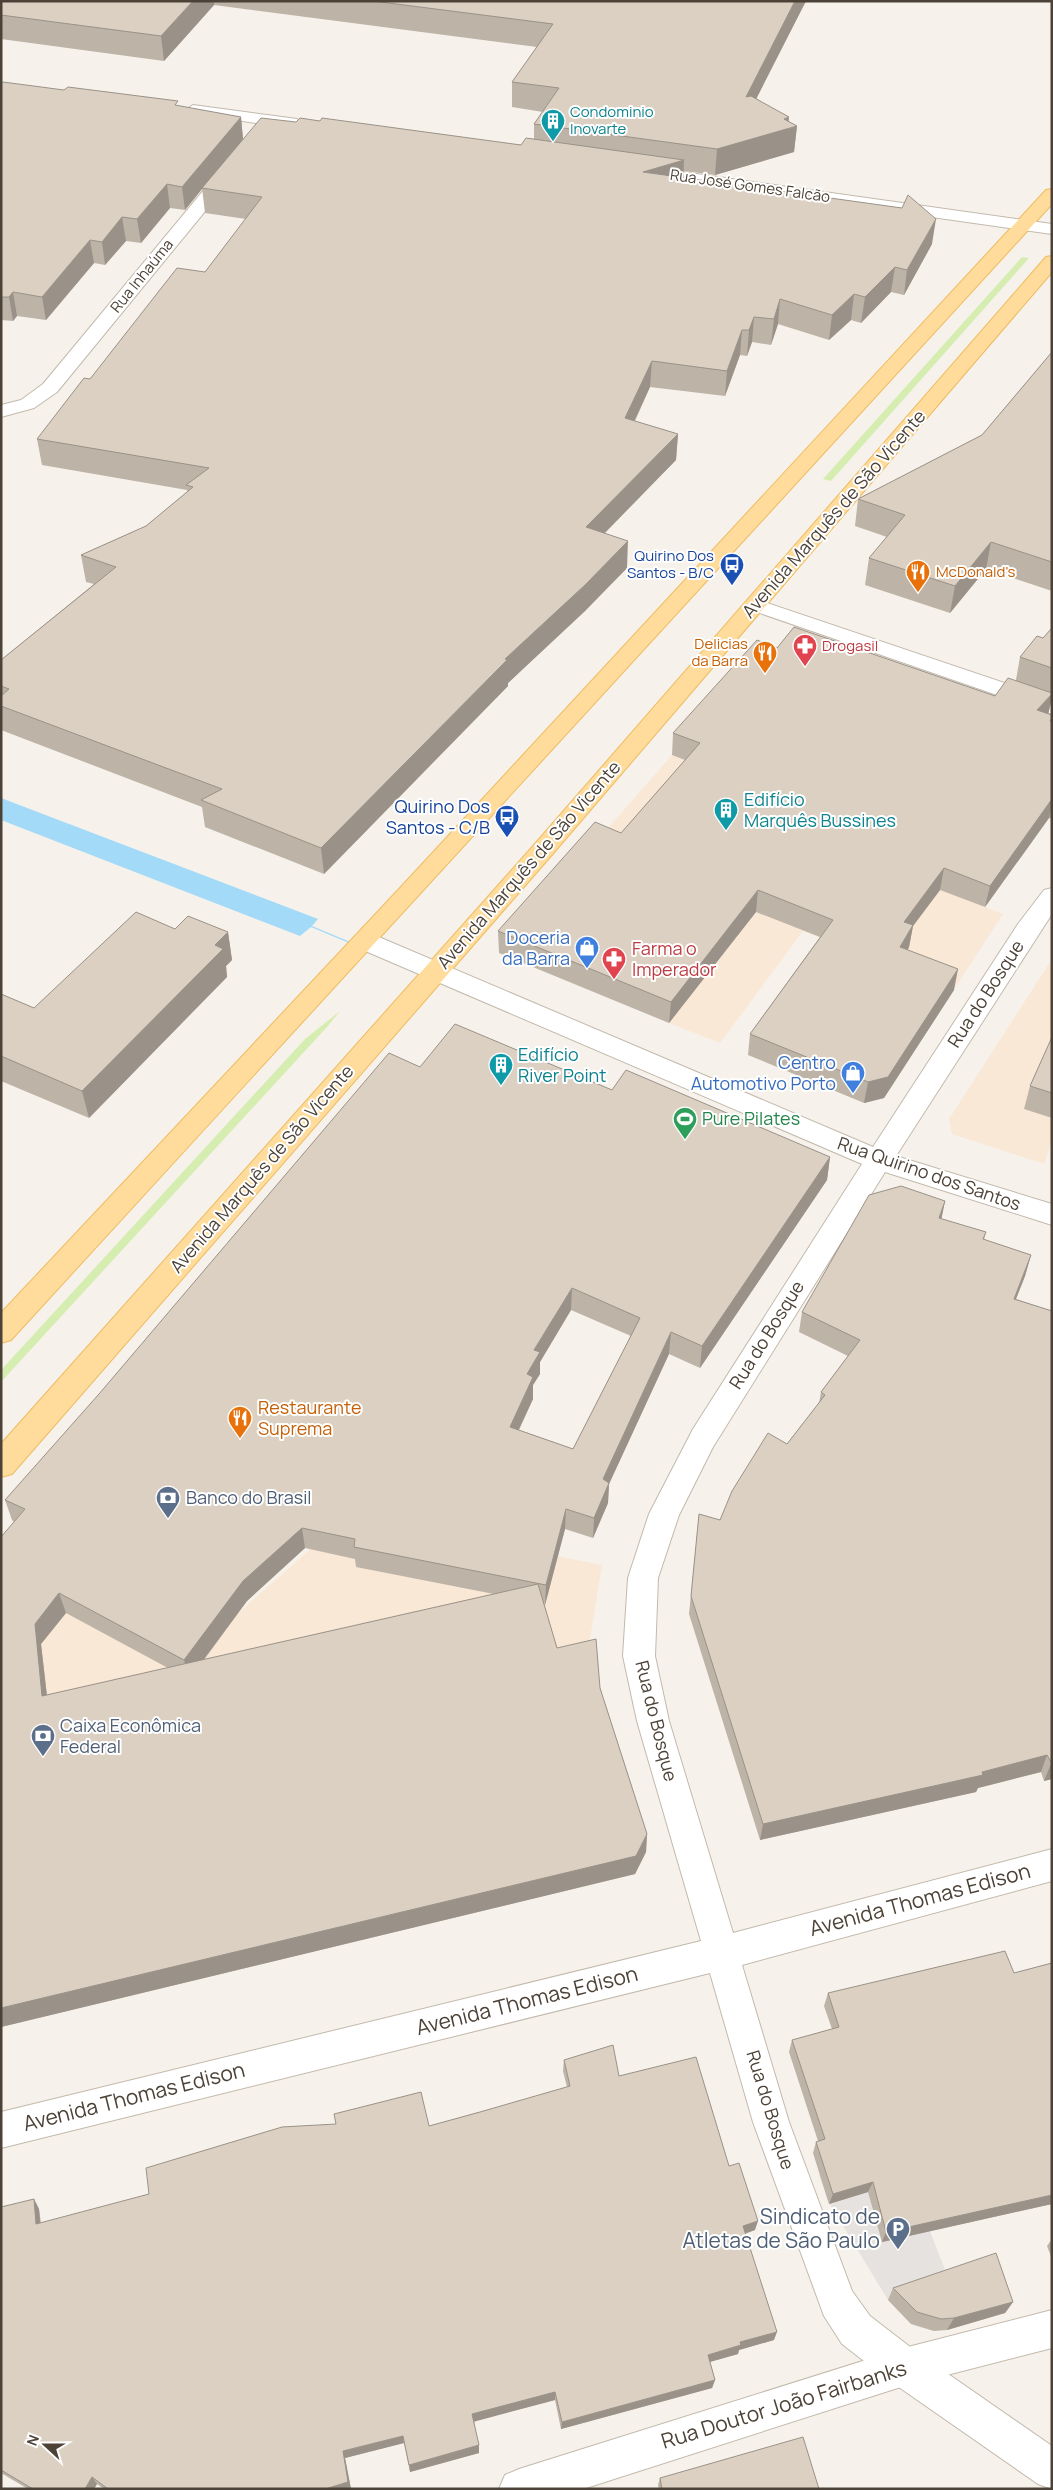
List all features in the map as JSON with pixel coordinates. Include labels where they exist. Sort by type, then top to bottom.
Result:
[{"type":"main road","points":[[1,1332],[365,941],[1052,194]]},
{"type":"main road","name":"Avenida Marquês de São Vicente","points":[[1,1465],[436,972],[1052,261]]},
{"type":"street","points":[[182,108],[317,126]]},
{"type":"street","points":[[257,135],[270,120]]},
{"type":"street","name":"Rua Inhaúma","points":[[1,412],[21,407],[37,400],[50,388],[238,158]]},
{"type":"street","name":"Rua José Gomes Falcão","points":[[630,169],[1052,229]]},
{"type":"street","points":[[755,605],[1052,707]]},
{"type":"street","name":"Rua do Bosque","points":[[1052,896],[878,1160],[703,1438],[664,1514],[643,1578],[639,1656],[653,1721],[723,1953],[771,2122],[837,2303],[856,2330],[904,2367],[1052,2470]]},
{"type":"street","name":"Rua Quirino dos Santos","points":[[365,941],[878,1160],[1052,1215]]},
{"type":"street","name":"Avenida Thomas Edison","points":[[1,2130],[723,1953],[1052,1865]]},
{"type":"street","name":"Rua Doutor João Fairbanks","points":[[519,2489],[904,2367],[1052,2329]]},
{"type":"shaded area","points":[[672,755],[852,821],[832,848],[1003,914],[953,991],[803,931],[720,1043],[669,1023],[594,844]]},
{"type":"shaded area","points":[[1052,959],[1052,1142],[1044,1164],[952,1134],[949,1119]]},
{"type":"shaded area","points":[[349,1515],[602,1565],[588,1651],[49,1722],[1,1566],[227,1623]]},
{"type":"shaded area","name":"Sindicato de Atletas de São Paulo","points":[[900,2154],[966,2324],[934,2331],[911,2324],[888,2300],[828,2201],[819,2175]]},
{"type":"green space","points":[[1022,257],[1029,258],[831,481],[823,479]]},
{"type":"green space","points":[[340,1011],[1,1382],[1,1370],[305,1039]]},
{"type":"water","points":[[1,798],[318,919],[312,926],[867,1159],[867,1161],[311,927],[300,936],[1,820]]},
{"type":"building","points":[[1,1],[193,1],[161,36],[1,15]]},
{"type":"building","points":[[373,1],[795,1],[746,97],[751,96],[789,117],[784,119],[797,126],[717,149],[534,124],[559,88],[512,82],[553,24]]},
{"type":"building","points":[[3,82],[64,90],[68,87],[178,101],[175,105],[241,117],[182,187],[167,184],[137,219],[122,217],[102,242],[90,240],[42,297],[13,292],[9,297],[1,297],[1,84]]},
{"type":"building","points":[[261,118],[296,122],[300,118],[320,121],[322,118],[521,145],[526,138],[684,160],[643,172],[902,208],[908,195],[936,219],[907,270],[895,267],[865,297],[854,294],[832,315],[780,299],[774,319],[754,317],[749,330],[742,330],[727,371],[652,361],[625,418],[678,434],[586,527],[628,541],[585,585],[505,659],[507,660],[321,848],[201,800],[222,789],[1,706],[1,696],[9,689],[1,686],[1,660],[116,567],[81,555],[146,526],[193,487],[186,485],[209,468],[37,439],[84,378],[90,379],[177,268],[205,272],[262,197],[202,188]]},
{"type":"building","points":[[1052,352],[1052,562],[991,542],[955,586],[869,558],[905,515],[858,499],[982,435]]},
{"type":"building","points":[[794,627],[995,696],[1008,678],[1052,693],[1037,710],[1052,715],[1050,721],[1052,721],[1052,799],[990,886],[944,868],[904,922],[913,925],[900,947],[958,969],[888,1077],[868,1082],[750,1034],[833,920],[758,890],[671,1002],[498,931],[595,822],[621,833],[700,743],[673,733],[757,640],[777,648]]},
{"type":"building","points":[[1052,628],[1052,668],[1020,657],[1037,636],[1043,638]]},
{"type":"building","points":[[136,912],[175,929],[188,916],[228,932],[215,945],[223,949],[82,1091],[1,1056],[1,994],[34,1008]]},
{"type":"building","points":[[455,1024],[612,1090],[626,1070],[830,1157],[702,1346],[671,1332],[603,1479],[609,1483],[594,1518],[566,1509],[546,1585],[354,1547],[355,1539],[302,1528],[243,1581],[184,1660],[59,1593],[35,1624],[42,1696],[538,1584],[557,1648],[596,1639],[600,1688],[647,1834],[636,1856],[1,2008],[1,1537],[25,1509],[5,1500],[99,1394],[389,1053],[420,1067]],"holes":[[[572,1288],[640,1318],[573,1449],[510,1427],[533,1377],[527,1374],[540,1352],[534,1350]]]},
{"type":"building","points":[[1052,1037],[1052,1093],[1030,1086]]},
{"type":"building","points":[[901,1186],[945,1201],[939,1218],[986,1232],[983,1239],[1031,1255],[1014,1299],[1052,1311],[1052,1764],[1047,1755],[982,1772],[983,1775],[763,1824],[691,1596],[699,1514],[720,1520],[732,1491],[768,1433],[787,1444],[825,1395],[821,1392],[860,1340],[802,1312],[869,1195]]},
{"type":"building","points":[[1005,1951],[1014,1973],[1052,1963],[1052,2195],[886,2232],[873,2182],[833,2194],[816,2142],[825,2139],[792,2040],[839,2027],[828,1993]]},
{"type":"building","points":[[613,2045],[619,2076],[696,2057],[729,2166],[739,2163],[758,2221],[743,2226],[777,2332],[740,2342],[741,2345],[708,2355],[715,2380],[562,2422],[555,2392],[472,2414],[479,2445],[409,2465],[403,2436],[343,2451],[348,2482],[325,2489],[108,2489],[92,2477],[85,2489],[33,2489],[1,2470],[1,2207],[34,2199],[36,2224],[149,2194],[146,2168],[282,2127],[336,2124],[334,2114],[421,2092],[429,2126],[570,2086],[564,2060]]},
{"type":"building","points":[[996,2253],[1013,2302],[954,2318],[941,2319],[917,2312],[893,2288]]},
{"type":"building","points":[[803,2437],[819,2489],[662,2489],[660,2478]]},
{"type":"place","name":"Condominio Inovarte","points":[[553,142]]},
{"type":"place","name":"Quirino Dos Santos - B/C","points":[[732,586]]},
{"type":"place","name":"McDonald's","points":[[918,593]]},
{"type":"place","name":"Drogasil","points":[[805,667]]},
{"type":"place","name":"Delicias da Barra","points":[[765,674]]},
{"type":"place","name":"Edifício Marquês Bussines","points":[[726,831]]},
{"type":"place","name":"Quirino Dos Santos - C/B","points":[[507,838]]},
{"type":"place","name":"Doceria da Barra","points":[[587,969]]},
{"type":"place","name":"Farma o Imperador","points":[[614,980]]},
{"type":"place","name":"Edifício River Point","points":[[501,1086]]},
{"type":"place","name":"Centro Automotivo Porto","points":[[853,1094]]},
{"type":"place","name":"Pure Pilates","points":[[685,1140]]},
{"type":"place","name":"Restaurante Suprema","points":[[240,1439]]},
{"type":"place","name":"Banco do Brasil","points":[[168,1519]]},
{"type":"place","name":"Caixa Econômica Federal","points":[[43,1757]]},
{"type":"place","name":"Sindicato de Atletas de São Paulo","points":[[898,2250]]}]
